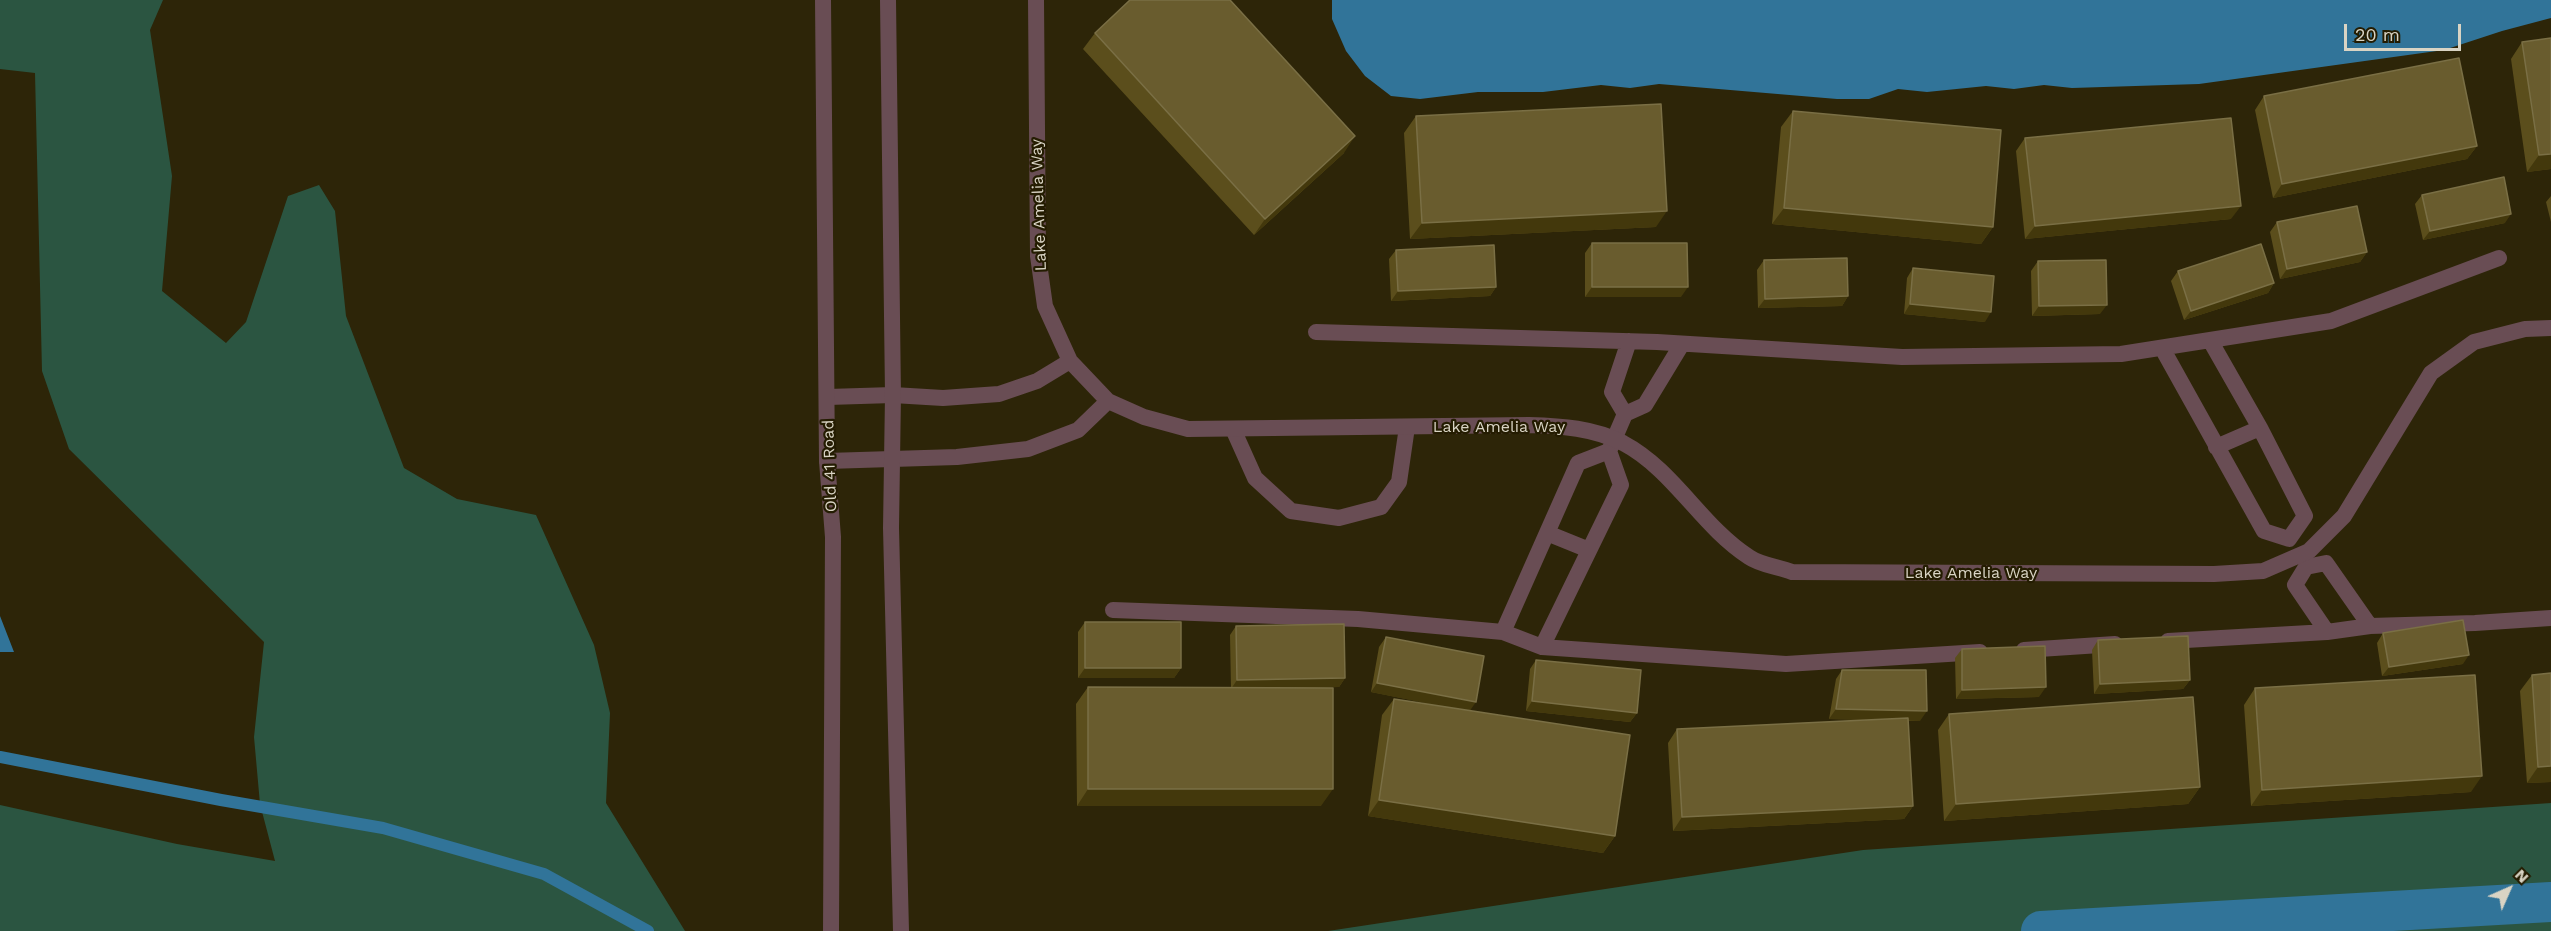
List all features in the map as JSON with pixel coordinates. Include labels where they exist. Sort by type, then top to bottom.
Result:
[{"type":"street","name":"Old 41 Road","points":[[823,0],[827,461],[833,537],[831,931]]},
{"type":"street","points":[[888,0],[893,395],[891,528],[901,931]]},
{"type":"street","name":"Lake Amelia Way","points":[[1036,0],[1038,256],[1045,306],[1070,361],[1108,401],[1144,417],[1188,429],[1578,427],[1611,445],[1623,443],[1662,472],[1716,530],[1750,558],[1792,572],[2214,574],[2263,571],[2302,562],[2309,551],[2344,516],[2431,373],[2474,342],[2525,329],[2551,328]]},
{"type":"street","points":[[1316,332],[1629,341],[1902,357],[2121,354],[2211,342],[2331,321],[2499,258]]},
{"type":"street","points":[[1625,414],[1612,392],[1629,341]]},
{"type":"street","points":[[2211,342],[2260,428],[2305,516],[2289,539]]},
{"type":"street","points":[[1503,632],[1578,463],[1611,445],[1625,414],[1646,405],[1682,344]]},
{"type":"street","points":[[2162,348],[2264,531],[2289,539],[2302,562],[2295,585],[2327,632]]},
{"type":"street","points":[[828,397],[893,395],[943,398],[999,393],[1037,381],[1070,361]]},
{"type":"street","points":[[827,461],[892,460],[1028,450],[1078,430],[1108,401]]},
{"type":"street","points":[[1233,429],[1255,478],[1291,512],[1339,518],[1381,507],[1399,482],[1407,427]]},
{"type":"street","points":[[2216,447],[2260,428]]},
{"type":"street","points":[[1542,647],[1621,485],[1611,445]]},
{"type":"street","points":[[1547,533],[1589,550]]},
{"type":"street","points":[[2302,562],[2326,563],[2370,626]]},
{"type":"street","points":[[1113,610],[1358,619],[1503,632],[1542,647],[1785,664],[2127,644]]},
{"type":"street","points":[[2151,642],[2327,632],[2370,626],[2551,618]]},
{"type":"green space","points":[[0,0],[163,0],[150,30],[172,176],[162,291],[226,343],[246,322],[288,196],[319,185],[335,211],[346,316],[404,468],[457,499],[536,515],[594,645],[610,713],[606,803],[685,931],[0,931],[0,805],[177,844],[275,861],[260,804],[254,737],[264,642],[69,449],[42,371],[35,73],[0,69]]},
{"type":"green space","points":[[2551,803],[2551,931],[1328,931],[1863,850]]},
{"type":"water","points":[[1332,0],[2551,0],[2551,18],[2444,50],[2199,84],[2072,88],[2044,85],[2014,89],[1986,86],[1927,92],[1898,89],[1869,99],[1837,99],[1659,84],[1630,88],[1601,85],[1543,92],[1478,92],[1420,99],[1391,96],[1365,76],[1346,51],[1332,19]]},
{"type":"water","points":[[0,616],[14,652],[0,652]]},
{"type":"building","points":[[1130,0],[1230,0],[1355,136],[1265,219],[1095,33]]},
{"type":"building","points":[[2551,38],[2551,154],[2539,155],[2522,42]]},
{"type":"building","points":[[2459,58],[2477,146],[2282,184],[2264,96]]},
{"type":"building","points":[[1661,104],[1667,211],[1422,223],[1416,116]]},
{"type":"building","points":[[1793,111],[2001,130],[1993,227],[1784,208]]},
{"type":"building","points":[[2231,118],[2241,206],[2035,226],[2025,138]]},
{"type":"building","points":[[2504,177],[2511,214],[2430,231],[2422,195]]},
{"type":"building","points":[[2357,206],[2367,252],[2287,269],[2277,222]]},
{"type":"building","points":[[1592,243],[1687,243],[1688,287],[1592,287]]},
{"type":"building","points":[[2261,244],[2274,283],[2191,311],[2178,271]]},
{"type":"building","points":[[1494,245],[1496,287],[1398,291],[1396,250]]},
{"type":"building","points":[[1847,258],[1848,296],[1765,299],[1764,260]]},
{"type":"building","points":[[2106,260],[2107,305],[2039,306],[2038,261]]},
{"type":"building","points":[[1913,268],[1994,276],[1991,312],[1910,304]]},
{"type":"building","points":[[2463,620],[2469,655],[2389,667],[2383,633]]},
{"type":"building","points":[[1085,622],[1181,622],[1181,668],[1085,668]]},
{"type":"building","points":[[1344,624],[1345,678],[1237,680],[1236,626]]},
{"type":"building","points":[[2188,636],[2190,680],[2100,684],[2098,640]]},
{"type":"building","points":[[1386,637],[1484,656],[1476,702],[1377,683]]},
{"type":"building","points":[[2045,646],[2046,687],[1962,690],[1962,649]]},
{"type":"building","points":[[1536,660],[1641,670],[1637,713],[1532,701]]},
{"type":"building","points":[[1842,670],[1926,670],[1927,711],[1836,709]]},
{"type":"building","points":[[2551,673],[2551,766],[2538,767],[2532,675]]},
{"type":"building","points":[[2475,675],[2482,776],[2262,790],[2255,688]]},
{"type":"building","points":[[1088,687],[1333,688],[1333,789],[1088,789]]},
{"type":"building","points":[[2193,697],[2200,787],[1956,804],[1949,714]]},
{"type":"building","points":[[1394,699],[1630,735],[1615,836],[1379,800]]},
{"type":"building","points":[[1908,718],[1913,806],[1682,817],[1677,729]]},
{"type":"waterway","points":[[0,757],[221,800],[383,828],[544,874],[648,931]]},
{"type":"waterway","points":[[2041,931],[2551,902]]}]
